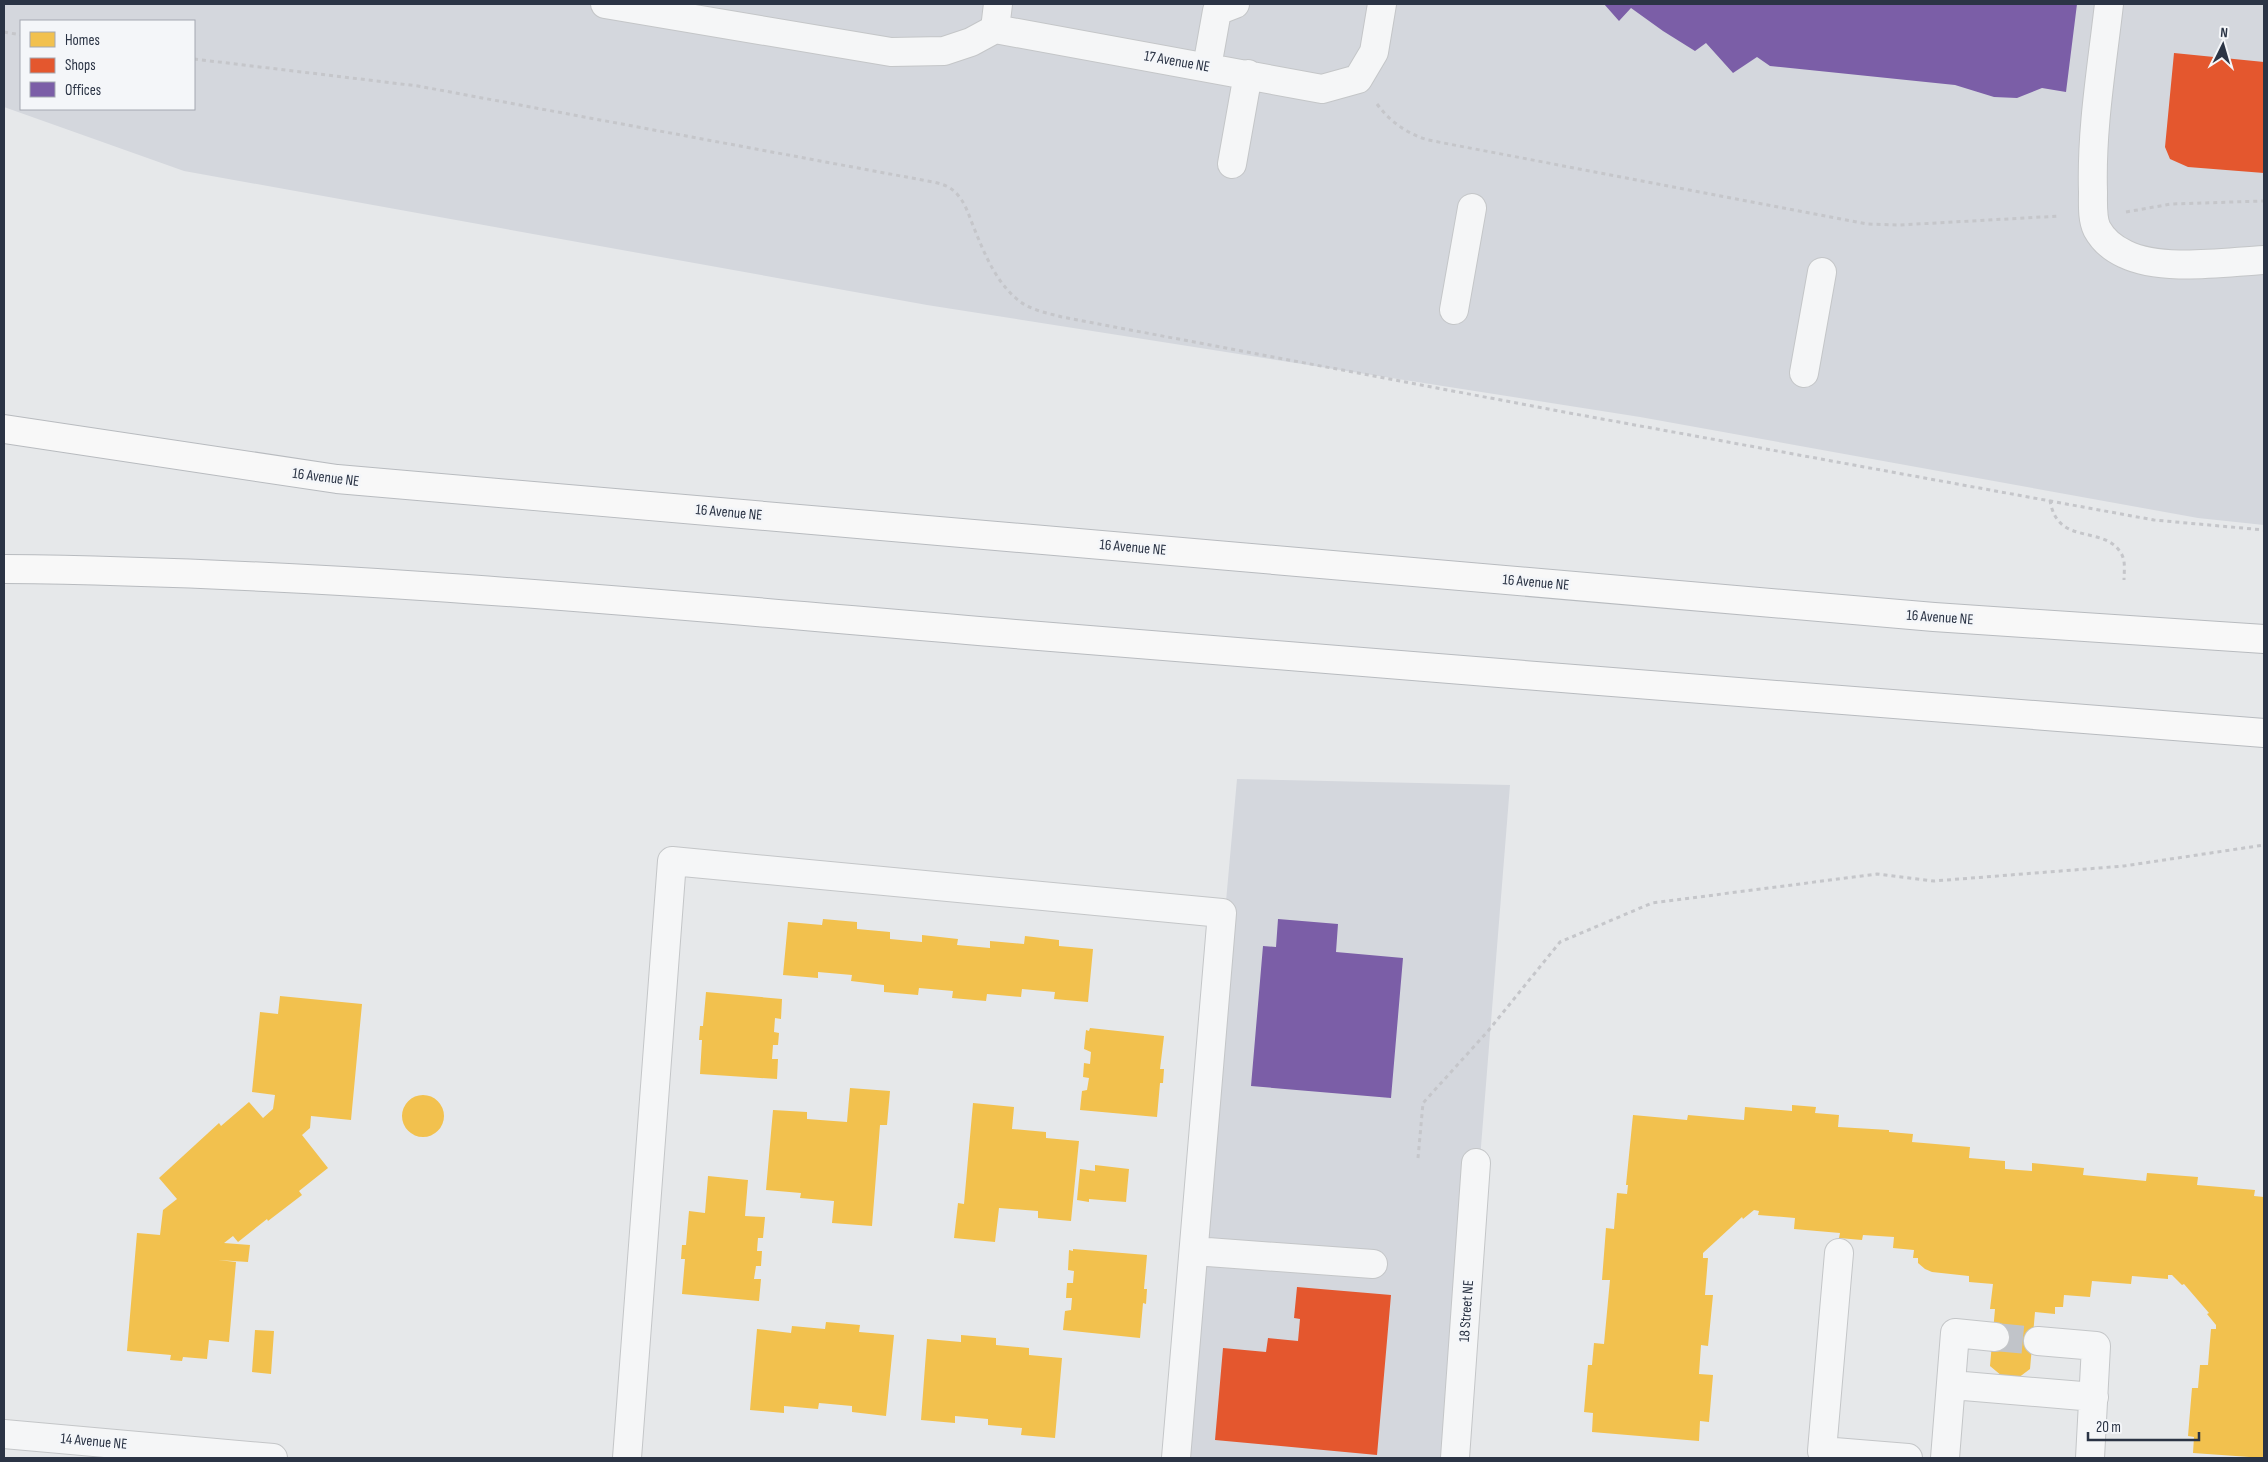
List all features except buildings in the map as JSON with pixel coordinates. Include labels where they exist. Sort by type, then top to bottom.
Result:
[{"type":"highway","name":"16 Avenue NE","points":[[4,429],[338,479],[1914,615],[2264,639]]},
{"type":"highway","points":[[4,569],[83,570],[236,577],[530,594],[1506,675],[2264,732]]},
{"type":"street","points":[[605,4],[891,52],[944,51],[971,42],[996,16]]},
{"type":"street","points":[[1207,67],[1217,11],[1235,4]]},
{"type":"street","name":"17 Avenue NE","points":[[996,16],[1207,67],[1322,88],[1358,79],[1374,52],[1382,4]]},
{"type":"street","points":[[2109,4],[2092,162],[2094,215],[2097,228],[2113,246],[2126,254],[2143,260],[2185,263],[2264,260]]},
{"type":"street","points":[[1232,164],[1248,74]]},
{"type":"street","points":[[1454,310],[1472,208]]},
{"type":"street","points":[[1804,373],[1822,272]]},
{"type":"street","points":[[627,1458],[672,861],[1222,913],[1176,1458]]},
{"type":"street","name":"18 Street NE","points":[[1455,1458],[1476,1163]]},
{"type":"street","points":[[1194,1251],[1373,1264]]},
{"type":"street","points":[[1838,1253],[1822,1451],[1908,1458]]},
{"type":"street","points":[[1945,1458],[1955,1333],[1995,1337]]},
{"type":"street","points":[[2038,1341],[2096,1346],[2090,1458]]},
{"type":"street","points":[[1952,1385],[2094,1397]]},
{"type":"street","name":"14 Avenue NE","points":[[4,1434],[137,1452],[273,1458]]},
{"type":"path","points":[[4,32],[20,35]]},
{"type":"path","points":[[195,60],[418,86],[948,186],[965,205],[985,254],[996,275],[1020,302],[1036,310],[1154,336],[1879,471],[2154,520],[2264,530]]},
{"type":"path","points":[[1380,108],[1394,123],[1414,136],[1428,140],[1867,224],[1900,225],[2064,216]]},
{"type":"path","points":[[2121,213],[2171,204],[2264,201]]},
{"type":"path","points":[[2050,500],[2052,510],[2059,522],[2069,530],[2102,539],[2121,554],[2124,564],[2124,580]]},
{"type":"path","points":[[1418,1158],[1423,1103],[1488,1031],[1560,942],[1652,903],[1877,874],[1934,881],[2124,866],[2264,845]]},
{"type":"shaded area","points":[[4,4],[2264,4],[2264,525],[2198,518],[1640,417],[927,305],[184,171],[4,107]]},
{"type":"shaded area","points":[[1237,779],[1510,785],[1456,1458],[1176,1458]]},
{"type":"tunnel","points":[[1995,1337],[2038,1341]]}]
